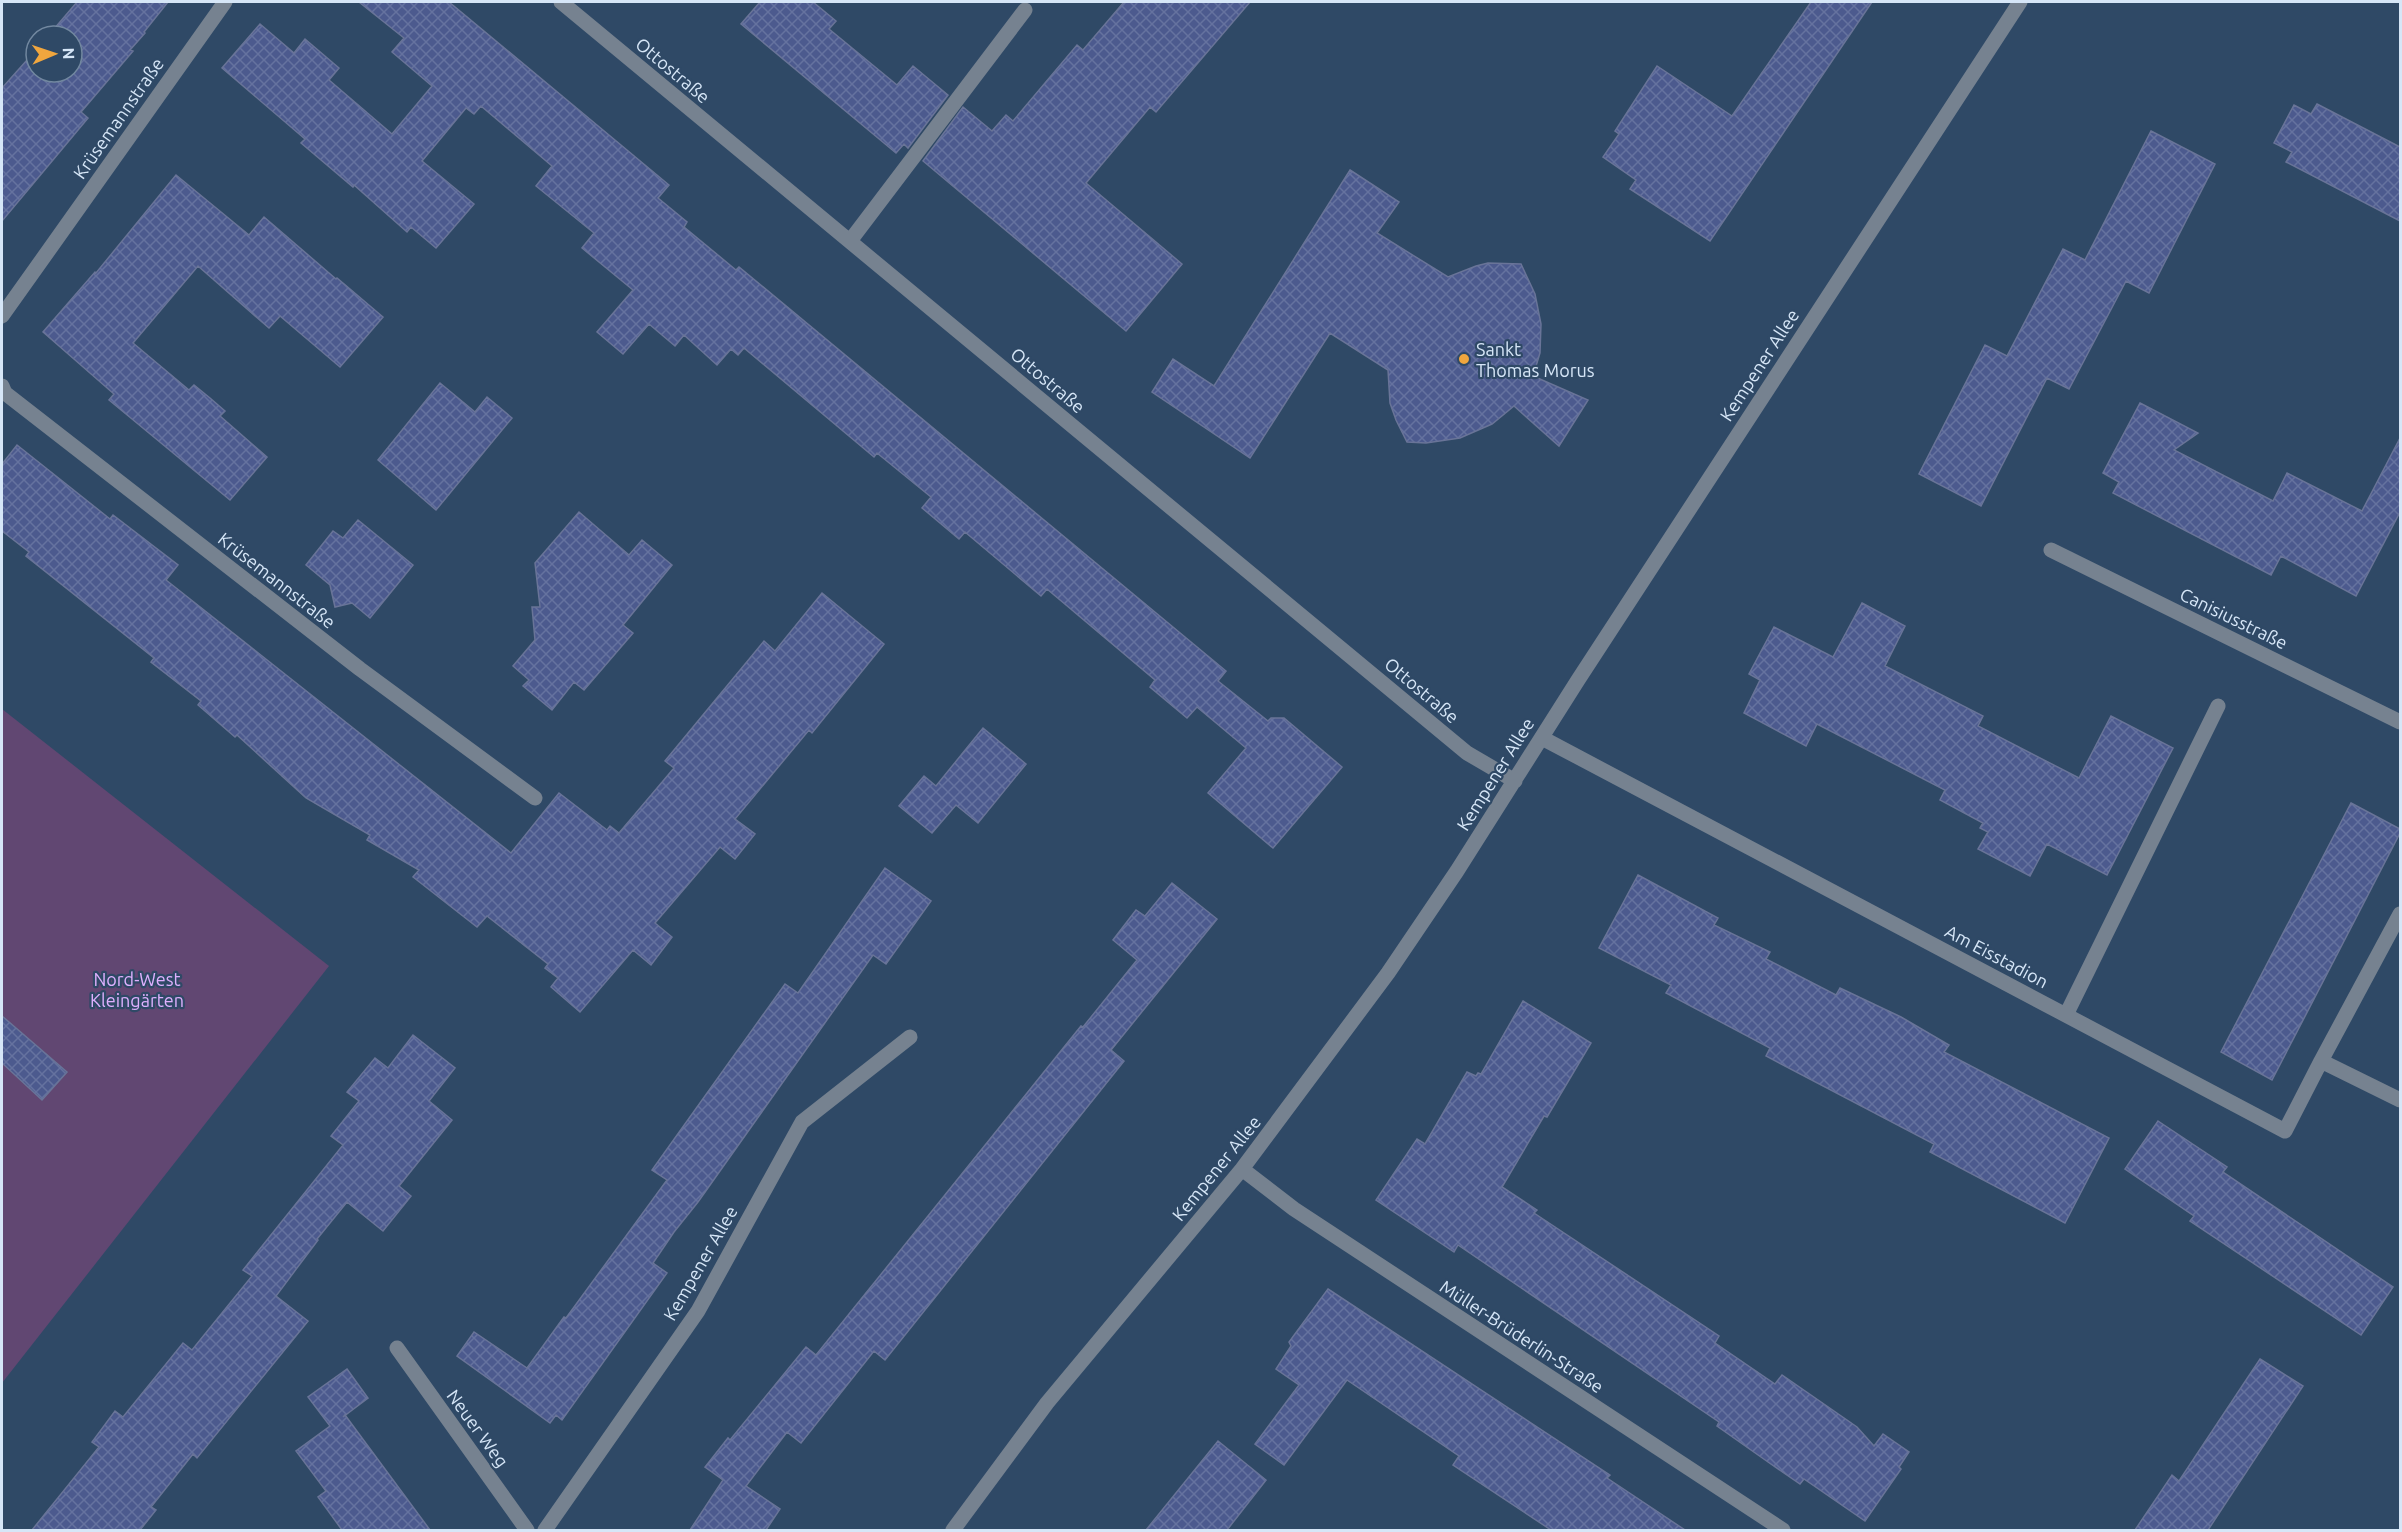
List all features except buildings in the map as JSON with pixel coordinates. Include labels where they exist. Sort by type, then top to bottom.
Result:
[{"type":"street","name":"Krüsemannstraße","points":[[2,316],[225,2]]},
{"type":"street","name":"Ottostraße","points":[[561,2],[1467,753],[1515,781]]},
{"type":"street","name":"Kempener Allee","points":[[953,1530],[1047,1403],[1242,1169],[1388,973],[2020,2]]},
{"type":"street","points":[[850,242],[1025,10]]},
{"type":"street","name":"Krüsemannstraße","points":[[2,386],[5,393],[360,669],[535,798]]},
{"type":"street","name":"Canisiusstraße","points":[[2051,550],[2400,722]]},
{"type":"street","points":[[2066,1015],[2218,706]]},
{"type":"street","name":"Am Eisstadion","points":[[1542,738],[2285,1131],[2321,1061]]},
{"type":"street","points":[[2400,914],[2321,1061],[2400,1100]]},
{"type":"street","name":"Kempener Allee","points":[[545,1530],[698,1311],[802,1122],[910,1037]]},
{"type":"street","name":"Müller-Brüderlin-Straße","points":[[1242,1169],[1294,1209],[1783,1530]]},
{"type":"street","name":"Neuer Weg","points":[[397,1348],[527,1530]]},
{"type":"green space","name":"Nord-West Kleingärten","points":[[2,709],[329,966],[2,1383]]},
{"type":"place","name":"Sankt Thomas Morus","points":[[1464,359]]}]
